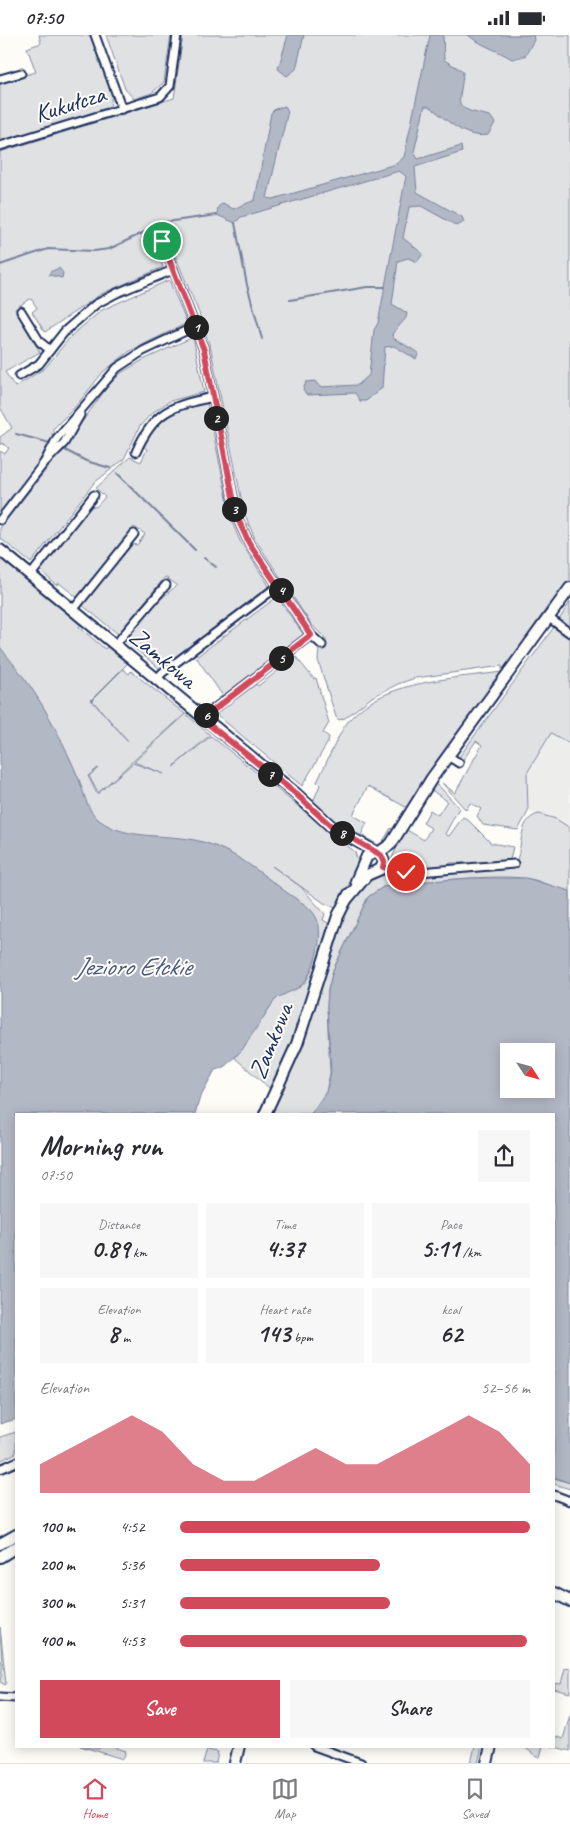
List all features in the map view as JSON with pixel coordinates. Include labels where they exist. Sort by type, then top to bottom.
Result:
[{"type":"street","points":[[96,35],[122,109]]},
{"type":"street","name":"Kukułcza","points":[[0,146],[160,97],[167,93],[170,85],[177,35]]},
{"type":"street","points":[[0,79],[21,73]]},
{"type":"street","points":[[162,241],[204,350],[234,508],[249,543],[311,635],[322,645]]},
{"type":"street","points":[[19,376],[39,364],[65,331],[96,305],[117,293],[174,270]]},
{"type":"street","points":[[21,311],[40,342],[50,350]]},
{"type":"street","points":[[0,520],[44,463],[64,443],[81,412],[100,386],[117,368],[143,351],[196,326]]},
{"type":"street","points":[[136,452],[148,429],[162,413],[179,404],[213,397]]},
{"type":"street","points":[[30,576],[94,495]]},
{"type":"street","points":[[73,610],[134,534]]},
{"type":"street","name":"Zamkowa","points":[[0,550],[202,719],[295,793],[326,822],[346,835],[375,859],[380,870],[363,878],[346,900]]},
{"type":"street","points":[[115,645],[166,585]]},
{"type":"street","points":[[156,680],[162,673],[278,586]]},
{"type":"street","name":"Zamkowa","points":[[265,1113],[273,1092],[297,1044],[338,916],[346,900],[375,859],[394,847],[404,822],[496,685],[570,588]]},
{"type":"street","points":[[549,618],[570,633]]},
{"type":"street","points":[[202,719],[311,635]]},
{"type":"street","points":[[448,756],[459,763]]},
{"type":"street","points":[[375,859],[420,872],[514,864]]},
{"type":"street","points":[[0,1469],[15,1462]]},
{"type":"street","points":[[555,1495],[570,1501]]},
{"type":"street","points":[[0,1544],[15,1536]]},
{"type":"street","points":[[0,1557],[15,1548]]},
{"type":"street","points":[[555,1586],[570,1593]]},
{"type":"street","points":[[555,1594],[570,1601]]},
{"type":"street","points":[[0,1697],[15,1698]]},
{"type":"street","points":[[235,1763],[239,1748]]},
{"type":"street","points":[[320,1748],[361,1763]]},
{"type":"street","points":[[486,1763],[490,1748]]},
{"type":"shaded area","points":[[39,35],[89,35],[94,40],[112,94],[110,107],[0,142],[0,82],[36,72],[27,48],[41,43]]},
{"type":"shaded area","points":[[106,35],[171,35],[164,82],[152,93],[134,99],[125,89]]},
{"type":"shaded area","points":[[183,35],[570,35],[570,583],[554,606],[550,603],[498,679],[495,679],[490,686],[491,688],[409,809],[368,786],[353,815],[367,823],[361,835],[380,846],[391,828],[394,831],[389,842],[378,849],[332,821],[313,802],[320,785],[317,782],[344,727],[358,711],[394,691],[438,680],[502,672],[502,666],[415,678],[372,697],[345,718],[339,720],[336,717],[318,660],[319,649],[327,640],[311,624],[255,539],[244,512],[211,350],[199,313],[167,236],[154,242],[163,267],[101,294],[45,332],[32,312],[37,308],[32,300],[29,299],[15,309],[40,352],[5,372],[15,387],[45,368],[72,335],[102,310],[169,280],[187,323],[130,351],[103,372],[76,406],[53,429],[51,442],[38,464],[0,513],[0,451],[5,454],[9,448],[2,443],[0,445],[0,437],[12,428],[0,407],[0,152],[174,98]]},
{"type":"shaded area","points":[[193,337],[204,392],[170,401],[152,413],[140,426],[124,459],[94,483],[31,563],[0,538],[0,528],[61,451],[108,386],[121,373],[143,360]]},
{"type":"shaded area","points":[[207,403],[232,522],[240,541],[268,584],[267,588],[160,669],[124,640],[154,605],[177,585],[165,577],[118,634],[82,605],[132,544],[137,545],[145,534],[134,527],[78,598],[59,583],[56,585],[40,570],[89,506],[96,507],[105,497],[96,488],[130,457],[141,462],[147,449],[142,445],[163,420],[176,412]]},
{"type":"shaded area","points":[[0,554],[76,618],[81,624],[79,627],[105,649],[108,646],[128,663],[91,700],[128,741],[92,700],[123,669],[129,674],[131,671],[185,714],[98,793],[89,776],[98,768],[88,776],[97,794],[133,763],[164,774],[134,762],[186,714],[210,735],[173,767],[211,736],[355,852],[359,866],[336,908],[324,903],[272,866],[301,887],[325,914],[323,920],[328,923],[328,933],[292,1047],[269,1088],[235,1058],[274,1001],[282,995],[302,986],[310,973],[316,954],[122,845],[0,719]]},
{"type":"shaded area","points":[[277,597],[304,635],[223,696],[196,657]]},
{"type":"shaded area","points":[[570,602],[570,628],[559,620]]},
{"type":"shaded area","points":[[554,627],[570,639],[570,744],[551,733],[527,773],[528,812],[518,830],[483,825],[477,816],[481,809],[470,803],[466,810],[442,783],[455,793],[482,745],[476,741],[463,760],[459,757]]},
{"type":"shaded area","points":[[296,657],[314,679],[316,678],[329,723],[323,733],[329,737],[328,742],[302,786],[216,714],[256,684],[258,686]]},
{"type":"shaded area","points":[[551,732],[570,744],[570,828],[556,819],[528,812],[527,773]]},
{"type":"shaded area","points":[[434,784],[440,787],[459,808],[445,834],[449,836],[463,817],[491,843],[513,847],[510,860],[468,867],[466,863],[450,863],[446,868],[413,870],[393,865],[392,858],[405,829],[424,840],[431,828],[423,823],[430,810],[438,815],[447,801],[430,789]]},
{"type":"shaded area","points":[[539,814],[556,819],[570,828],[570,901],[541,882],[510,877],[467,878],[390,885],[383,887],[368,897],[333,970],[328,990],[330,1073],[326,1092],[312,1113],[273,1113],[278,1092],[300,1049],[340,926],[348,907],[369,879],[383,875],[415,876],[513,866],[519,854],[523,829],[531,817]]},
{"type":"shaded area","points":[[15,1432],[15,1454],[0,1461],[0,1437]]},
{"type":"shaded area","points":[[555,1478],[570,1483],[570,1489],[555,1484]]},
{"type":"shaded area","points":[[0,1627],[5,1685],[0,1682],[2,1669]]},
{"type":"shaded area","points":[[565,1668],[570,1669],[570,1693],[555,1689],[555,1683],[561,1684]]},
{"type":"shaded area","points":[[570,1715],[570,1751],[555,1747],[555,1736],[563,1739]]},
{"type":"shaded area","points":[[87,1748],[117,1748],[126,1751],[123,1759]]},
{"type":"shaded area","points":[[475,1748],[482,1748],[478,1763],[471,1763]]},
{"type":"shaded area","points":[[526,1748],[542,1748],[540,1757],[537,1757]]},
{"type":"shaded area","points":[[207,1750],[218,1752],[216,1763],[203,1763]]},
{"type":"water","points":[[288,35],[304,35],[296,69],[287,76],[278,69]]},
{"type":"water","points":[[430,35],[443,35],[444,60],[463,71],[460,98],[462,107],[490,116],[495,123],[488,135],[477,135],[467,133],[458,128],[430,107],[425,106],[424,109],[414,152],[418,159],[461,146],[462,152],[415,167],[417,192],[462,217],[464,222],[457,226],[421,206],[409,207],[403,238],[423,254],[417,262],[408,258],[398,261],[392,304],[407,313],[406,318],[392,334],[393,338],[419,353],[416,359],[394,346],[385,347],[382,388],[366,401],[360,401],[355,393],[307,395],[303,390],[306,382],[315,381],[320,387],[358,385],[369,375],[374,330],[378,323],[406,176],[399,171],[241,217],[235,223],[217,215],[218,207],[223,203],[233,209],[255,200],[271,113],[275,109],[285,106],[288,111],[267,198],[273,199],[396,164],[404,157]]},
{"type":"water","points":[[468,35],[533,35],[534,40],[525,56],[512,59]]},
{"type":"water","points":[[59,268],[63,273],[62,278],[49,275],[50,272]]},
{"type":"water","name":"Jezioro Ełckie","points":[[0,647],[27,681],[44,708],[68,754],[88,806],[99,820],[110,827],[135,834],[199,841],[236,856],[309,908],[317,919],[319,942],[315,960],[305,981],[298,988],[274,1001],[242,1050],[223,1068],[215,1070],[200,1097],[195,1113],[15,1113],[15,1419],[0,1424]]},
{"type":"water","points":[[473,878],[526,878],[570,891],[570,1483],[555,1477],[555,1113],[312,1113],[326,1092],[331,1072],[327,1007],[328,991],[333,970],[368,897],[383,887],[400,883]]},
{"type":"waterway","points":[[0,265],[48,249],[94,251],[109,249],[166,222],[217,215]]},
{"type":"waterway","points":[[235,223],[247,285],[262,339]]},
{"type":"waterway","points":[[290,300],[367,287],[385,287]]},
{"type":"waterway","points":[[16,434],[50,443]]},
{"type":"waterway","points":[[63,449],[86,461],[110,468]]},
{"type":"waterway","points":[[117,473],[195,550]]},
{"type":"waterway","points":[[204,558],[216,567]]},
{"type":"route","points":[[162,241],[204,350],[232,500],[237,517],[249,543],[311,635],[202,719],[295,793],[332,827],[381,855],[384,862],[383,867],[406,872]]}]
